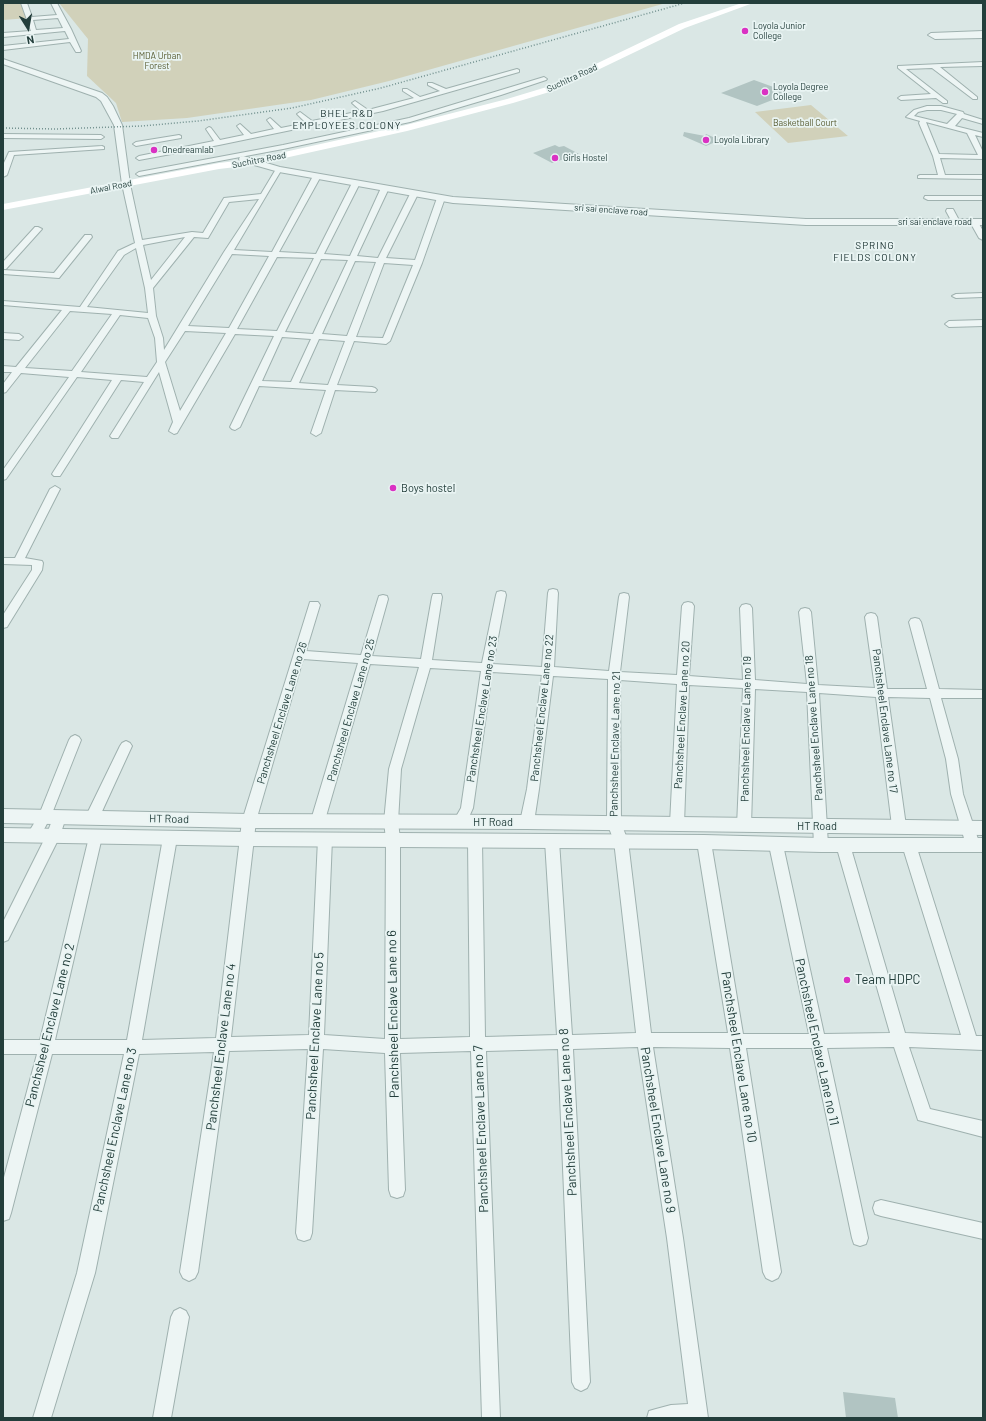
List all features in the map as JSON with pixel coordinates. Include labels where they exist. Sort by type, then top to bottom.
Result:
[{"type":"main road","name":"Suchitra Road","points":[[219,166],[253,162],[407,128],[540,92],[564,83],[574,76],[665,29],[739,3]]},
{"type":"main road","name":"Suchitra Road","points":[[219,166],[235,151],[401,127],[527,92],[574,76],[682,26],[750,3]]},
{"type":"main road","name":"Alwal Road","points":[[3,207],[219,166]]},
{"type":"street","points":[[24,3],[34,32]]},
{"type":"street","points":[[54,3],[78,51]]},
{"type":"street","points":[[30,19],[60,16]]},
{"type":"street","points":[[6,41],[34,32],[68,29]]},
{"type":"street","points":[[956,29],[963,35],[983,35]]},
{"type":"street","points":[[6,41],[64,42],[72,40]]},
{"type":"street","points":[[3,61],[98,95],[104,99],[109,106],[118,125],[126,184],[149,288],[152,316],[159,338],[161,362],[178,422]]},
{"type":"street","points":[[970,64],[979,71]]},
{"type":"street","points":[[945,102],[900,67],[983,64]]},
{"type":"street","points":[[934,66],[975,98]]},
{"type":"street","points":[[235,151],[250,137],[280,131],[315,131],[335,116],[366,112],[396,105],[517,71]]},
{"type":"street","points":[[139,174],[315,131],[422,117],[500,94],[544,79]]},
{"type":"street","points":[[461,81],[468,85]]},
{"type":"street","points":[[478,82],[500,94]]},
{"type":"street","points":[[430,84],[445,91]]},
{"type":"street","points":[[405,90],[419,99]]},
{"type":"street","points":[[901,98],[936,96]]},
{"type":"street","points":[[386,100],[396,105]]},
{"type":"street","points":[[355,103],[366,112]]},
{"type":"street","points":[[403,103],[409,108]]},
{"type":"street","points":[[927,108],[941,108],[960,113],[948,126],[924,120],[909,117],[916,111],[927,108]]},
{"type":"street","points":[[416,112],[422,117]]},
{"type":"street","points":[[300,114],[315,131]]},
{"type":"street","points":[[983,122],[961,115],[951,127],[983,135]]},
{"type":"street","points":[[270,120],[280,131]]},
{"type":"street","points":[[924,120],[922,123],[936,156],[942,177]]},
{"type":"street","points":[[240,126],[250,137]]},
{"type":"street","points":[[209,128],[219,143],[235,151]]},
{"type":"street","points":[[936,156],[982,157],[970,132]]},
{"type":"street","points":[[136,144],[178,135],[188,148]]},
{"type":"street","points":[[3,136],[101,137]]},
{"type":"street","points":[[139,158],[219,143]]},
{"type":"street","points":[[4,170],[11,153],[102,148]]},
{"type":"street","name":"sri sai enclave road","points":[[235,151],[253,162],[279,169],[453,200],[806,222],[978,222]]},
{"type":"street","points":[[116,436],[228,252],[264,196],[279,169]]},
{"type":"street","points":[[174,431],[232,331],[317,176]]},
{"type":"street","points":[[920,177],[983,177]]},
{"type":"street","points":[[235,427],[279,335],[356,183]]},
{"type":"street","points":[[294,385],[385,188]]},
{"type":"street","points":[[316,433],[350,339],[381,260],[414,194]]},
{"type":"street","points":[[82,309],[121,253],[140,243],[192,234],[205,236],[227,200],[264,196]]},
{"type":"street","points":[[183,328],[279,335],[386,340],[418,263],[441,198]]},
{"type":"street","points":[[928,198],[983,198]]},
{"type":"street","points":[[950,211],[956,222]]},
{"type":"street","points":[[978,222],[983,238]]},
{"type":"street","points":[[3,267],[38,229]]},
{"type":"street","points":[[149,288],[192,234]]},
{"type":"street","points":[[3,272],[56,276],[88,237]]},
{"type":"street","points":[[228,252],[353,258],[418,263]]},
{"type":"street","points":[[956,296],[983,295]]},
{"type":"street","points":[[3,303],[152,316]]},
{"type":"street","points":[[3,390],[68,308]]},
{"type":"street","points":[[3,477],[118,312]]},
{"type":"street","points":[[949,324],[983,323]]},
{"type":"street","points":[[3,336],[19,337]]},
{"type":"street","points":[[3,369],[151,380]]},
{"type":"street","points":[[57,474],[118,378]]},
{"type":"street","points":[[256,383],[372,390]]},
{"type":"street","points":[[3,459],[14,460]]},
{"type":"street","points":[[18,562],[55,489]]},
{"type":"street","points":[[3,562],[38,563],[37,570],[5,618]]},
{"type":"street","name":"Panchsheel Enclave Lane no 22","points":[[527,822],[533,789],[548,671],[553,593]]},
{"type":"street","name":"Panchsheel Enclave Lane no 23","points":[[460,822],[467,808],[486,667],[501,595]]},
{"type":"street","name":"Panchsheel Enclave Lane no 6","points":[[397,1190],[392,1046],[391,822],[395,769],[426,663],[437,596]]},
{"type":"street","name":"Panchsheel Enclave Lane no 21","points":[[621,841],[614,824],[614,676],[624,597]]},
{"type":"street","name":"Panchsheel Enclave Lane no 25","points":[[318,820],[383,599]]},
{"type":"street","name":"Panchsheel Enclave Lane no 26","points":[[249,821],[314,605]]},
{"type":"street","name":"Panchsheel Enclave Lane no 20","points":[[677,824],[683,680],[688,606]]},
{"type":"street","name":"Panchsheel Enclave Lane no 19","points":[[744,826],[749,684],[746,608]]},
{"type":"street","name":"Panchsheel Enclave Lane no 18","points":[[804,612],[813,689],[821,845]]},
{"type":"street","name":"Panchsheel Enclave Lane no 17","points":[[871,617],[898,826]]},
{"type":"street","points":[[915,622],[936,694],[952,759],[957,794],[975,828],[978,845]]},
{"type":"street","points":[[299,654],[881,693],[983,694]]},
{"type":"street","points":[[3,936],[53,836],[53,817],[75,740]]},
{"type":"street","points":[[92,818],[126,746]]},
{"type":"street","name":"HT Road","points":[[3,816],[249,821],[318,820],[391,822],[527,822],[975,828]]},
{"type":"street","points":[[34,835],[53,817]]},
{"type":"street","name":"Panchsheel Enclave Lane no 4","points":[[189,1272],[223,1044],[249,821]]},
{"type":"street","name":"HT Road","points":[[3,835],[246,839],[704,842],[776,845],[978,845]]},
{"type":"street","name":"Panchsheel Enclave Lane no 2","points":[[3,1212],[46,1047],[95,837]]},
{"type":"street","name":"Panchsheel Enclave Lane no 3","points":[[42,1418],[86,1273],[133,1047],[170,838]]},
{"type":"street","name":"Panchsheel Enclave Lane no 5","points":[[304,1233],[316,1042],[325,839]]},
{"type":"street","name":"Panchsheel Enclave Lane no 7","points":[[475,841],[478,1044],[491,1418]]},
{"type":"street","name":"Panchsheel Enclave Lane no 8","points":[[552,841],[565,1041],[581,1382]]},
{"type":"street","name":"Panchsheel Enclave Lane no 9","points":[[621,841],[644,1040],[675,1238],[698,1415]]},
{"type":"street","name":"Panchsheel Enclave Lane no 10","points":[[704,842],[737,1041],[772,1272]]},
{"type":"street","name":"Panchsheel Enclave Lane no 11","points":[[776,845],[860,1238]]},
{"type":"street","points":[[843,845],[899,1040],[924,1115],[983,1129]]},
{"type":"street","points":[[3,1047],[133,1047],[316,1042],[392,1046],[644,1040],[899,1040],[977,1043],[909,845]]},
{"type":"street","points":[[880,1208],[983,1231]]},
{"type":"street","points":[[162,1418],[180,1317]]},
{"type":"street","points":[[656,1418],[671,1414],[698,1415]]},
{"type":"green space","points":[[3,3],[23,3],[29,18],[3,20]]},
{"type":"green space","name":"HMDA Urban Forest","points":[[59,3],[666,3],[389,81],[311,100],[187,118],[122,122],[116,103],[87,76],[88,39]]},
{"type":"green space","name":"Basketball Court","points":[[811,105],[848,136],[788,143],[755,112]]},
{"type":"building","name":"Loyola Degree College","points":[[754,80],[790,93],[757,106],[721,93]]},
{"type":"building","points":[[684,132],[705,136],[706,134],[720,140],[706,146],[683,136]]},
{"type":"building","name":"Girls Hostel","points":[[555,145],[559,147],[564,146],[579,154],[552,163],[533,153]]},
{"type":"building","points":[[843,1392],[895,1398],[898,1418],[846,1418]]},
{"type":"railway","points":[[3,128],[55,129],[142,126],[198,121],[292,108],[381,88],[685,3]]},
{"type":"place","name":"Loyola Junior College","points":[[745,31]]},
{"type":"place","name":"Loyola Degree College","points":[[765,92]]},
{"type":"place","name":"Loyola Library","points":[[706,140]]},
{"type":"place","name":"Onedreamlab","points":[[154,150]]},
{"type":"place","name":"Girls Hostel","points":[[555,158]]},
{"type":"place","name":"Boys hostel","points":[[393,488]]},
{"type":"place","name":"Team HDPC","points":[[847,980]]},
{"type":"district","name":"BHEL R&D EMPLOYEES COLONY","points":[[347,120]]},
{"type":"district","name":"SPRING FIELDS COLONY","points":[[875,252]]}]
